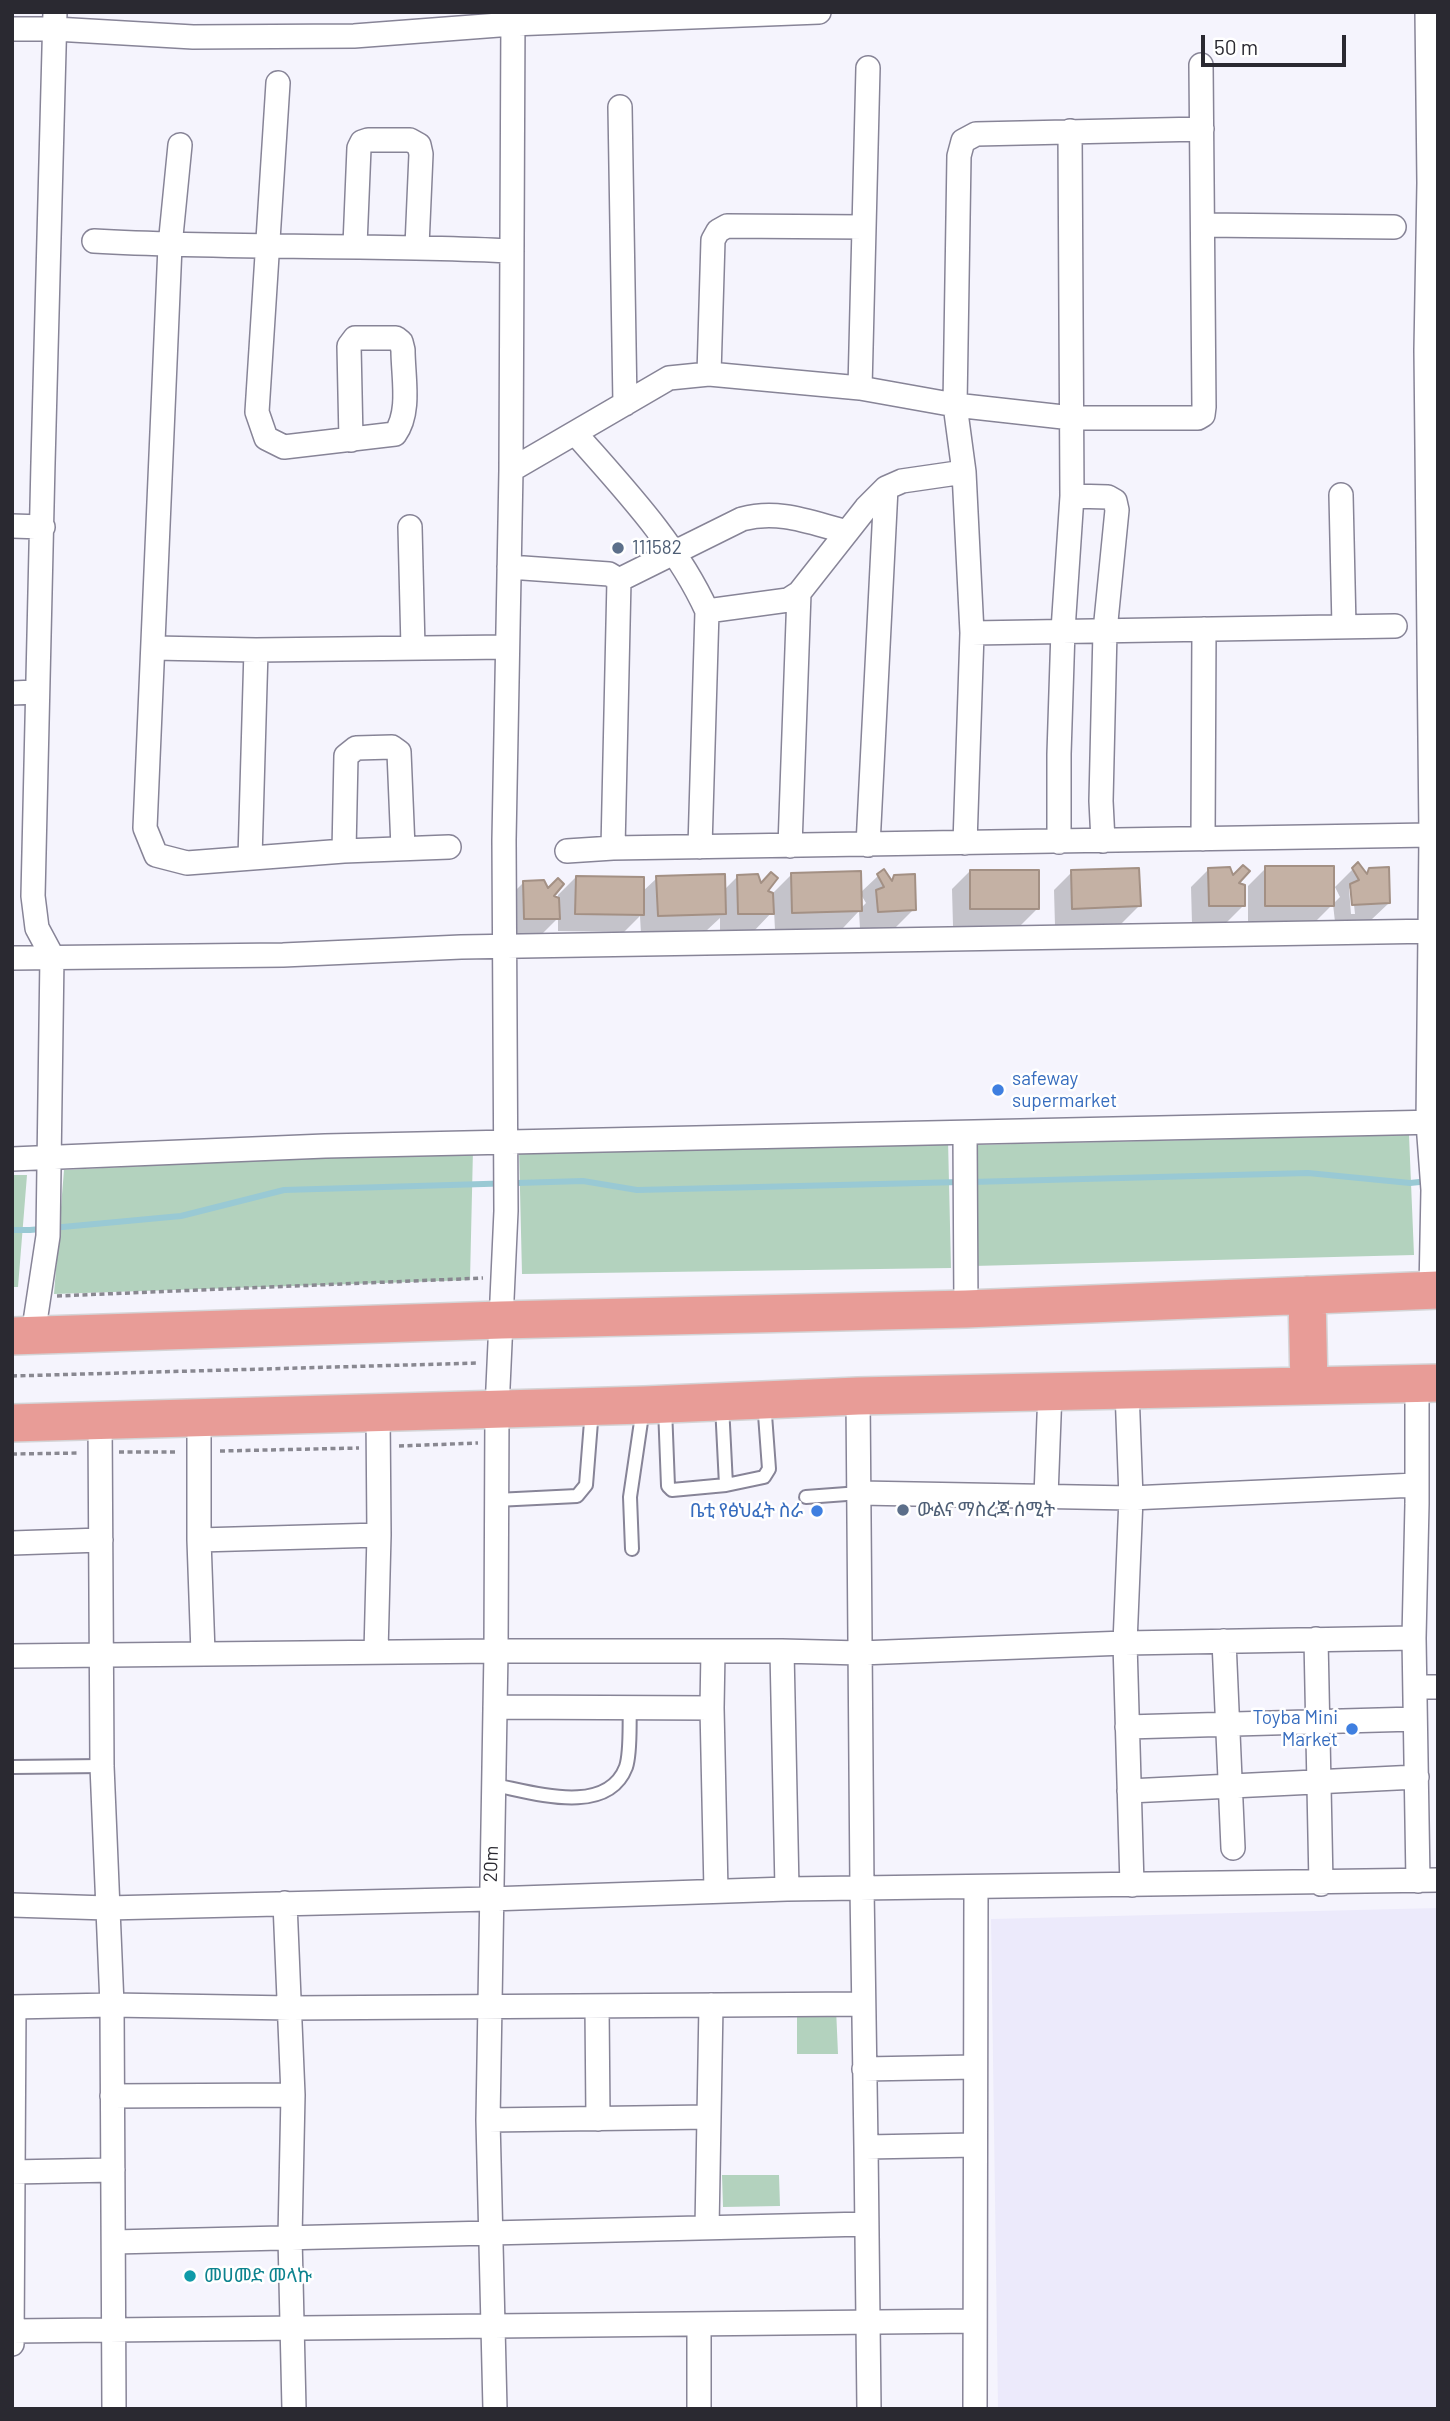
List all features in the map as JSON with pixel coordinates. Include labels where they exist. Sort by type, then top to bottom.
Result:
[{"type":"main road","points":[[23,1335],[966,1309],[1434,1290]]},
{"type":"main road","points":[[1307,1295],[1309,1386]]},
{"type":"main road","points":[[12,1423],[100,1436],[378,1429],[497,1425],[592,1405],[1427,1383]]},
{"type":"street","points":[[12,29],[55,20],[193,37],[327,36],[512,18],[819,12]]},
{"type":"street","points":[[1427,12],[1434,183],[1434,708],[1431,835],[1434,932],[1433,1123],[1430,1160],[1434,1290]]},
{"type":"street","name":"20m","points":[[495,2409],[488,2120],[497,1425],[506,1211],[505,947],[511,470],[512,18]]},
{"type":"street","points":[[23,1335],[39,1297],[48,1236],[52,957],[37,928],[33,895],[36,692],[43,527],[55,20]]},
{"type":"street","points":[[511,470],[669,379],[709,374],[860,388],[954,405],[1072,418],[1198,418],[1203,415],[1201,65]]},
{"type":"street","points":[[860,388],[869,68]]},
{"type":"street","points":[[278,83],[257,412],[266,438],[285,447],[351,440],[395,434],[402,424],[403,350],[401,342],[396,338],[355,338],[349,346],[351,440]]},
{"type":"street","points":[[620,107],[625,404]]},
{"type":"street","points":[[965,844],[972,633],[964,472],[954,405],[958,156],[963,141],[976,134],[1202,129]]},
{"type":"street","points":[[1059,842],[1063,630],[1072,496],[1070,131]]},
{"type":"street","points":[[355,245],[359,148],[362,142],[410,140],[419,145],[421,154],[417,246]]},
{"type":"street","points":[[180,145],[170,246],[145,828],[156,855],[187,863],[449,846]]},
{"type":"street","points":[[1203,225],[1394,227]]},
{"type":"street","points":[[709,374],[713,240],[718,231],[727,226],[864,227]]},
{"type":"street","points":[[94,241],[170,246],[355,245],[512,251]]},
{"type":"street","points":[[575,433],[646,514],[694,583],[707,611],[700,847]]},
{"type":"street","points":[[707,611],[788,600],[799,593],[866,508],[886,488],[902,481],[964,472]]},
{"type":"street","points":[[868,845],[886,488]]},
{"type":"street","points":[[1341,495],[1344,627]]},
{"type":"street","points":[[1072,496],[1108,497],[1115,501],[1117,510],[1105,631],[1101,801],[1103,841]]},
{"type":"street","points":[[619,580],[742,519],[761,514],[778,514],[848,532]]},
{"type":"street","points":[[12,526],[43,527]]},
{"type":"street","points":[[410,527],[413,648]]},
{"type":"street","points":[[509,567],[609,574],[619,580]]},
{"type":"street","points":[[613,848],[619,580]]},
{"type":"street","points":[[790,846],[799,593]]},
{"type":"street","points":[[972,633],[1395,626]]},
{"type":"street","points":[[1203,839],[1204,629]]},
{"type":"street","points":[[154,648],[256,650],[507,647]]},
{"type":"street","points":[[250,858],[256,650]]},
{"type":"street","points":[[12,693],[36,692]]},
{"type":"street","points":[[344,851],[346,756],[356,748],[392,747],[399,752],[402,848]]},
{"type":"street","points":[[567,850],[1431,835]]},
{"type":"street","points":[[12,958],[283,955],[461,947],[1434,932]]},
{"type":"street","points":[[12,1159],[325,1146],[1433,1123]]},
{"type":"street","points":[[965,1133],[966,1309]]},
{"type":"street","points":[[12,1905],[107,1908],[787,1889],[1428,1881],[1417,1777],[1414,1638],[1424,1498],[1427,1383]]},
{"type":"street","points":[[1127,1390],[1131,1498],[1125,1643],[1132,1885]]},
{"type":"street","points":[[1046,1496],[1050,1391]]},
{"type":"street","points":[[858,1396],[869,2409]]},
{"type":"street","points":[[376,1652],[378,1429]]},
{"type":"street","points":[[199,1434],[203,1653]]},
{"type":"street","points":[[100,1436],[102,1766],[112,2005],[114,2409]]},
{"type":"street","points":[[860,1493],[1131,1498],[1424,1498]]},
{"type":"street","points":[[199,1540],[379,1535]]},
{"type":"street","points":[[12,1543],[101,1541]]},
{"type":"street","points":[[12,1656],[496,1651],[860,1653],[1125,1643],[1414,1638]]},
{"type":"street","points":[[1316,1639],[1321,1884]]},
{"type":"street","points":[[1224,1641],[1233,1848]]},
{"type":"street","points":[[713,1651],[716,1891]]},
{"type":"street","points":[[782,1651],[787,1889]]},
{"type":"street","points":[[1415,1687],[1438,1687]]},
{"type":"street","points":[[495,1707],[712,1709]]},
{"type":"street","points":[[1127,1727],[1416,1720]]},
{"type":"street","points":[[1129,1791],[1417,1777]]},
{"type":"street","points":[[975,2409],[976,1887]]},
{"type":"street","points":[[285,1903],[293,2095],[290,2237],[294,2409]]},
{"type":"street","points":[[12,2347],[13,2007],[112,2005],[490,2008],[863,2004]]},
{"type":"street","points":[[708,2228],[711,2005]]},
{"type":"street","points":[[597,2007],[598,2119]]},
{"type":"street","points":[[864,2069],[975,2067]]},
{"type":"street","points":[[112,2096],[293,2095]]},
{"type":"street","points":[[488,2120],[709,2117]]},
{"type":"street","points":[[866,2147],[975,2146]]},
{"type":"street","points":[[13,2172],[113,2170]]},
{"type":"street","points":[[114,2242],[866,2224]]},
{"type":"street","points":[[12,2331],[975,2322]]},
{"type":"street","points":[[699,2324],[699,2409]]},
{"type":"lane","points":[[654,1404],[668,1486],[672,1490],[726,1485],[764,1477],[769,1469],[764,1400]]},
{"type":"lane","points":[[722,1402],[726,1485]]},
{"type":"lane","points":[[632,1549],[630,1497],[654,1404]]},
{"type":"lane","points":[[496,1500],[577,1496],[586,1485],[592,1405]]},
{"type":"lane","points":[[806,1497],[860,1493]]},
{"type":"lane","points":[[494,1785],[569,1797],[582,1798],[598,1794],[618,1782],[627,1765],[630,1708]]},
{"type":"lane","points":[[13,1768],[102,1766]]},
{"type":"path","points":[[39,1297],[503,1277]]},
{"type":"path","points":[[12,1376],[499,1363]]},
{"type":"path","points":[[12,1454],[100,1436],[497,1425]]},
{"type":"shaded area","points":[[1438,1908],[1438,2409],[998,2409],[991,1919]]},
{"type":"green space","points":[[1409,1135],[1414,1255],[973,1266],[971,1145]]},
{"type":"green space","points":[[948,1140],[951,1268],[522,1274],[519,1148]]},
{"type":"green space","points":[[473,1149],[470,1280],[54,1294],[64,1170]]},
{"type":"green space","points":[[12,1175],[27,1175],[18,1287],[12,1287]]},
{"type":"green space","points":[[836,2008],[838,2054],[797,2054],[797,2009]]},
{"type":"green space","points":[[722,2175],[779,2175],[780,2206],[723,2207]]},
{"type":"building","points":[[1358,862],[1367,874],[1369,868],[1389,867],[1390,903],[1352,905],[1350,884],[1359,880],[1352,868]]},
{"type":"building","points":[[1243,865],[1250,871],[1239,883],[1245,885],[1245,906],[1209,906],[1208,868],[1230,867],[1233,875]]},
{"type":"building","points":[[1265,866],[1334,866],[1334,906],[1265,906]]},
{"type":"building","points":[[1139,868],[1141,906],[1072,909],[1071,870]]},
{"type":"building","points":[[884,869],[892,881],[894,875],[915,874],[916,910],[878,912],[876,890],[884,887],[877,874]]},
{"type":"building","points":[[970,870],[1039,870],[1039,909],[970,909]]},
{"type":"building","points":[[861,871],[862,911],[792,913],[791,873]]},
{"type":"building","points":[[771,872],[778,878],[768,891],[773,893],[774,914],[738,914],[737,875],[758,874],[761,883]]},
{"type":"building","points":[[725,874],[726,914],[658,916],[656,876]]},
{"type":"building","points":[[576,876],[644,877],[644,915],[575,914]]},
{"type":"building","points":[[558,878],[564,884],[554,896],[559,898],[560,919],[524,919],[523,881],[544,880],[548,888]]},
{"type":"waterway","points":[[971,1182],[1308,1173],[1410,1183],[1429,1181]]},
{"type":"waterway","points":[[12,1230],[181,1216],[284,1190],[583,1181],[637,1190],[961,1182]]},
{"type":"place","name":"111582","points":[[618,548]]},
{"type":"place","name":"safeway supermarket","points":[[998,1090]]},
{"type":"place","name":"ውልና ማስረጃ ሰሚት","points":[[903,1510]]},
{"type":"place","name":"ቤቲ የፅህፈት ስራ","points":[[817,1511]]},
{"type":"place","name":"Toyba Mini Market","points":[[1352,1729]]},
{"type":"place","name":"መሀመድ መላኩ","points":[[190,2276]]}]
